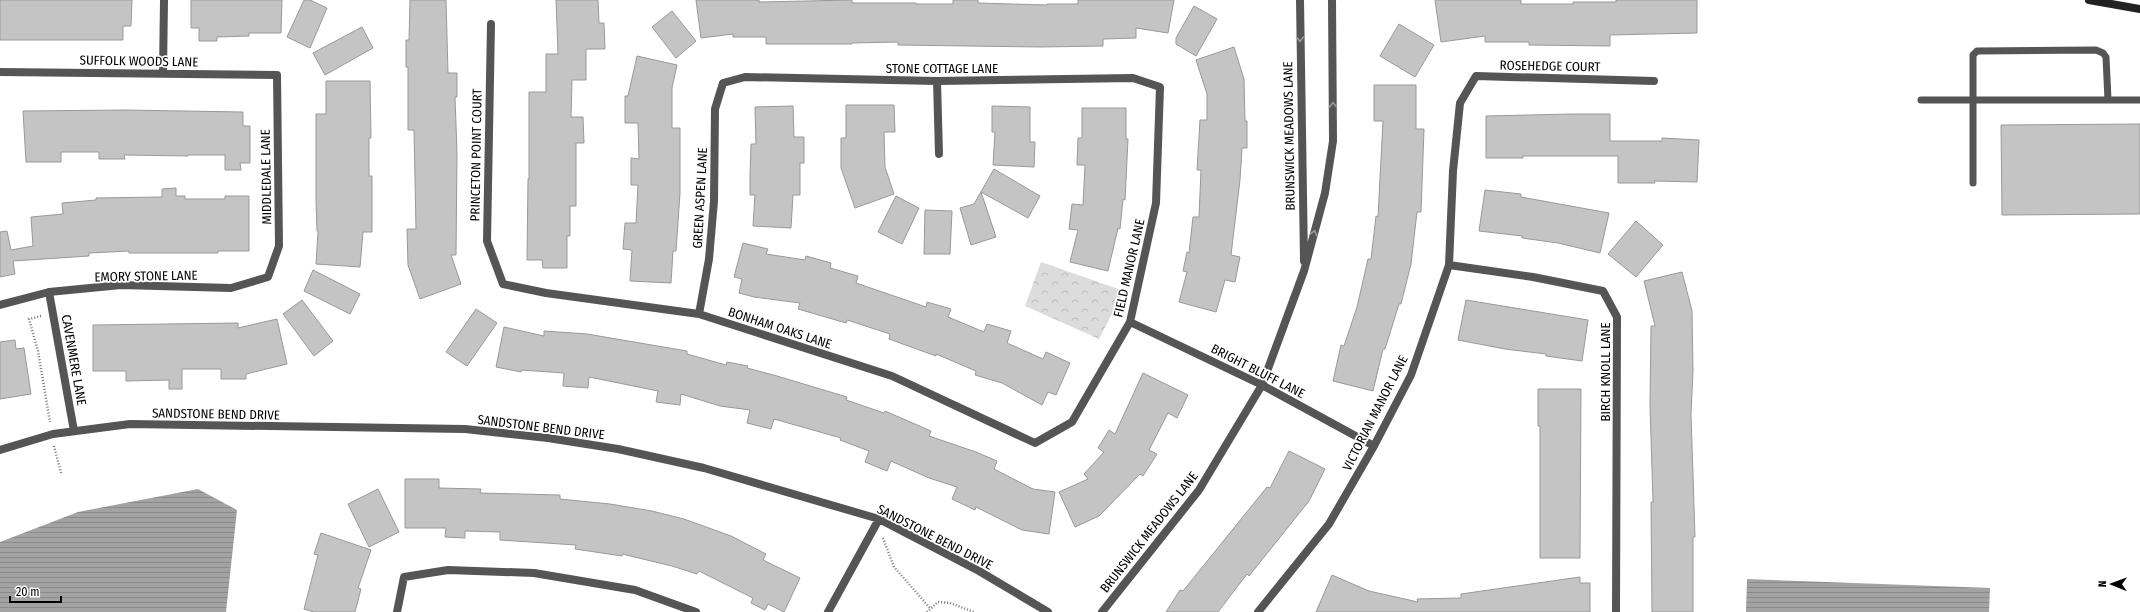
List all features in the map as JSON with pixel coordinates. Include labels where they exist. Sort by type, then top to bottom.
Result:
[{"type":"main road","points":[[2089,0],[2140,9]]},
{"type":"street","points":[[162,73],[164,0]]},
{"type":"street","name":"BRUNSWICK MEADOWS LANE","points":[[1300,0],[1304,271]]},
{"type":"street","name":"BRUNSWICK MEADOWS LANE","points":[[1102,612],[1199,490],[1262,385],[1304,271],[1325,192],[1333,141],[1332,0]]},
{"type":"street","name":"PRINCETON POINT COURT","points":[[491,24],[487,241],[503,284]]},
{"type":"street","name":"SUFFOLK WOODS LANE","points":[[0,72],[277,75]]},
{"type":"street","name":"MIDDLEDALE LANE","points":[[268,277],[279,246],[277,75]]},
{"type":"street","name":"ROSEHEDGE COURT","points":[[1460,103],[1476,76],[1654,81]]},
{"type":"street","name":"STONE COTTAGE LANE","points":[[723,83],[745,77],[937,81],[1134,78],[1160,87]]},
{"type":"street","points":[[937,81],[939,154]]},
{"type":"street","name":"GREEN ASPEN LANE","points":[[699,314],[709,259],[713,208],[715,109],[723,83]]},
{"type":"street","name":"FIELD MANOR LANE","points":[[1035,443],[1072,422],[1130,322],[1156,203],[1160,87]]},
{"type":"street","name":"VICTORIAN MANOR LANE","points":[[1260,611],[1329,524],[1374,446],[1411,375],[1449,265],[1453,171],[1460,103]]},
{"type":"street","name":"BIRCH KNOLL LANE","points":[[1449,265],[1533,277],[1603,291],[1617,317],[1616,612]]},
{"type":"street","name":"EMORY STONE LANE","points":[[0,305],[50,292],[122,285],[231,288],[268,277]]},
{"type":"street","name":"BONHAM OAKS LANE","points":[[503,284],[546,293],[699,314],[892,376],[1035,443]]},
{"type":"street","name":"CAVENMERE LANE","points":[[50,292],[74,431]]},
{"type":"street","name":"BRIGHT BLUFF LANE","points":[[1130,322],[1262,385],[1374,446]]},
{"type":"street","name":"SANDSTONE BEND DRIVE","points":[[0,450],[53,434],[130,424],[465,429],[548,438],[618,448],[704,468],[879,519],[979,571],[1048,612]]},
{"type":"street","points":[[828,612],[879,519]]},
{"type":"street","points":[[397,612],[404,577],[448,570],[534,573],[635,590],[696,612]]},
{"type":"lane","points":[[1973,183],[1972,100],[1974,55],[1977,51],[2096,50],[2103,53],[2106,57],[2108,100]]},
{"type":"lane","points":[[1921,100],[2140,100]]},
{"type":"path","points":[[53,312],[29,319],[38,351],[56,455],[61,473]]},
{"type":"path","points":[[879,519],[886,547],[894,567],[930,608]]},
{"type":"path","points":[[927,612],[938,602],[950,603],[974,612]]},
{"type":"green space","points":[[1041,262],[1124,291],[1099,339],[1025,306]]},
{"type":"shaded area","points":[[198,489],[237,510],[226,612],[0,612],[0,542],[78,512]]},
{"type":"shaded area","points":[[1747,579],[1990,588],[1989,612],[1746,612]]},
{"type":"building","points":[[0,0],[132,0],[131,26],[123,26],[123,40],[0,40]]},
{"type":"building","points":[[191,0],[282,0],[281,33],[249,33],[249,36],[217,37],[217,41],[199,41],[199,28],[191,28]]},
{"type":"building","points":[[304,0],[310,0],[327,8],[310,48],[287,37]]},
{"type":"building","points":[[410,0],[446,0],[448,73],[457,73],[457,97],[455,97],[457,153],[456,255],[451,255],[461,284],[420,299],[408,265],[407,229],[416,229],[414,130],[408,130],[408,67],[406,67],[406,40],[409,40]]},
{"type":"building","points":[[556,0],[598,0],[599,23],[604,23],[605,49],[586,49],[586,80],[572,80],[571,117],[583,117],[584,143],[576,143],[576,206],[570,206],[570,236],[567,236],[567,268],[543,268],[542,260],[527,260],[529,92],[546,92],[546,54],[558,54]]},
{"type":"building","points":[[696,0],[759,0],[759,2],[852,0],[852,3],[953,4],[953,0],[978,0],[978,3],[1047,5],[1078,4],[1078,0],[1174,0],[1168,33],[1136,28],[1136,38],[1103,39],[1103,46],[1040,47],[898,45],[898,42],[852,44],[766,44],[766,37],[733,37],[733,34],[701,38]]},
{"type":"building","points":[[1435,0],[1521,0],[1521,4],[1573,4],[1573,2],[1616,2],[1616,0],[1697,0],[1697,33],[1610,35],[1610,46],[1529,45],[1529,42],[1485,42],[1485,36],[1441,42]]},
{"type":"building","points":[[1194,6],[1217,19],[1196,56],[1176,44],[1176,38]]},
{"type":"building","points":[[672,11],[696,41],[676,58],[652,27]]},
{"type":"building","points":[[1399,24],[1434,45],[1415,77],[1380,56]]},
{"type":"building","points":[[362,27],[373,48],[325,75],[313,53]]},
{"type":"building","points":[[1234,47],[1244,79],[1245,121],[1247,121],[1247,148],[1242,148],[1240,180],[1231,255],[1240,257],[1235,282],[1225,280],[1216,312],[1179,302],[1187,272],[1183,271],[1187,252],[1189,253],[1193,217],[1199,217],[1201,170],[1197,170],[1200,120],[1207,120],[1207,94],[1196,60]]},
{"type":"building","points":[[637,56],[677,65],[672,88],[672,128],[680,128],[680,193],[676,251],[673,251],[671,283],[630,281],[632,250],[623,249],[625,223],[636,223],[638,185],[631,185],[631,158],[639,159],[638,123],[625,123],[625,96],[628,96]]},
{"type":"building","points":[[326,81],[370,81],[371,138],[369,138],[369,176],[372,176],[372,232],[363,232],[360,267],[316,264],[318,231],[316,200],[316,114],[326,114]]},
{"type":"building","points":[[1374,85],[1416,85],[1416,129],[1424,129],[1421,212],[1417,212],[1411,264],[1401,304],[1399,304],[1385,349],[1383,349],[1373,391],[1333,381],[1341,345],[1344,346],[1357,307],[1368,259],[1371,259],[1376,216],[1378,217],[1383,121],[1374,121]]},
{"type":"building","points":[[846,105],[894,105],[895,132],[884,132],[885,167],[894,194],[855,208],[841,168],[841,138],[846,138]]},
{"type":"building","points":[[793,106],[794,137],[804,137],[804,163],[800,163],[800,195],[793,195],[791,228],[753,226],[755,195],[750,195],[750,176],[751,144],[756,144],[755,107]]},
{"type":"building","points":[[992,106],[1030,107],[1030,142],[1035,142],[1034,167],[993,165],[995,132],[992,132]]},
{"type":"building","points":[[1082,108],[1126,108],[1126,139],[1128,139],[1125,200],[1123,199],[1120,229],[1118,228],[1108,271],[1070,262],[1078,230],[1069,229],[1072,204],[1083,205],[1085,165],[1077,165],[1078,138],[1082,138]]},
{"type":"building","points":[[124,110],[243,112],[243,126],[250,126],[250,163],[240,163],[241,170],[225,170],[225,155],[124,155],[125,159],[99,159],[99,152],[61,152],[61,162],[26,162],[23,111]]},
{"type":"building","points":[[1610,114],[1610,141],[1662,141],[1662,138],[1699,140],[1697,182],[1654,181],[1655,183],[1618,183],[1618,156],[1523,156],[1523,158],[1486,158],[1486,116]]},
{"type":"building","points":[[2140,124],[2140,214],[2002,215],[2001,125]]},
{"type":"building","points":[[994,169],[1040,196],[1028,218],[981,192],[996,237],[971,245],[960,208],[974,204]]},
{"type":"building","points":[[176,188],[176,196],[185,196],[185,199],[225,199],[225,196],[249,196],[249,251],[218,251],[218,253],[129,253],[129,251],[89,253],[89,256],[13,261],[15,274],[0,277],[0,232],[7,231],[11,250],[33,246],[31,217],[63,214],[62,203],[96,200],[96,198],[162,197],[162,189]]},
{"type":"building","points":[[1485,190],[1521,194],[1521,197],[1609,213],[1600,253],[1558,243],[1522,238],[1522,236],[1479,231]]},
{"type":"building","points":[[896,196],[919,208],[902,244],[878,232]]},
{"type":"building","points":[[925,210],[952,211],[950,254],[924,254]]},
{"type":"building","points":[[1636,221],[1663,245],[1636,277],[1608,254]]},
{"type":"building","points":[[743,243],[768,249],[766,254],[805,260],[806,256],[831,263],[830,268],[858,276],[856,283],[926,307],[927,302],[951,309],[948,317],[984,332],[987,324],[1011,331],[1007,343],[1043,359],[1046,352],[1070,363],[1056,395],[1048,392],[1042,405],[1002,383],[975,375],[976,371],[936,354],[936,356],[889,339],[890,334],[847,320],[846,323],[798,309],[800,303],[754,297],[739,293],[742,279],[734,277]]},
{"type":"building","points":[[313,270],[360,294],[350,314],[304,291]]},
{"type":"building","points":[[1682,272],[1692,311],[1693,371],[1691,414],[1695,537],[1693,537],[1693,612],[1652,612],[1651,502],[1653,502],[1650,405],[1651,326],[1655,326],[1644,281]]},
{"type":"building","points":[[302,300],[333,341],[314,356],[283,314]]},
{"type":"building","points":[[1466,300],[1588,320],[1582,361],[1458,340]]},
{"type":"building","points":[[476,309],[497,323],[467,366],[446,352]]},
{"type":"building","points":[[277,319],[287,364],[246,374],[246,379],[221,379],[221,369],[182,369],[182,389],[169,389],[169,380],[126,381],[126,371],[93,371],[93,325],[238,323],[238,328]]},
{"type":"building","points":[[504,327],[544,336],[544,331],[587,334],[687,351],[687,354],[726,365],[727,362],[748,366],[747,368],[847,397],[846,400],[884,413],[885,411],[931,431],[929,436],[976,452],[997,461],[994,469],[1033,489],[1055,492],[1049,534],[1022,530],[976,507],[975,510],[952,499],[957,487],[929,478],[891,461],[887,471],[865,462],[869,451],[840,440],[841,438],[774,419],[771,429],[747,423],[750,410],[720,406],[681,394],[680,405],[656,402],[658,391],[589,377],[588,388],[563,386],[564,373],[521,370],[521,372],[496,367]]},
{"type":"building","points":[[15,340],[16,349],[24,348],[31,394],[0,399],[0,342]]},
{"type":"building","points":[[1143,373],[1188,395],[1177,418],[1168,413],[1149,450],[1157,454],[1143,476],[1140,474],[1099,516],[1075,527],[1059,492],[1088,479],[1084,474],[1104,452],[1098,448],[1109,430],[1115,434]]},
{"type":"building","points":[[1538,389],[1581,389],[1580,558],[1540,558],[1540,426],[1538,426]]},
{"type":"building","points":[[1289,451],[1325,469],[1309,501],[1249,576],[1247,574],[1218,612],[1166,612],[1180,590],[1183,591],[1267,487],[1270,488]]},
{"type":"building","points":[[405,479],[439,479],[439,488],[481,489],[480,493],[560,495],[560,499],[610,504],[652,511],[684,519],[731,536],[766,554],[763,560],[800,578],[784,612],[768,604],[765,610],[751,603],[753,598],[699,571],[697,574],[672,566],[622,554],[622,556],[575,549],[576,545],[500,540],[500,532],[465,531],[465,538],[445,537],[446,528],[405,528]]},
{"type":"building","points":[[378,489],[399,532],[369,547],[348,504]]},
{"type":"building","points":[[321,533],[371,550],[358,588],[361,589],[355,612],[314,612],[304,609],[318,555],[314,554]]},
{"type":"building","points":[[1332,575],[1369,591],[1418,602],[1417,599],[1461,598],[1461,594],[1580,577],[1580,583],[1590,583],[1590,612],[1316,612]]}]
